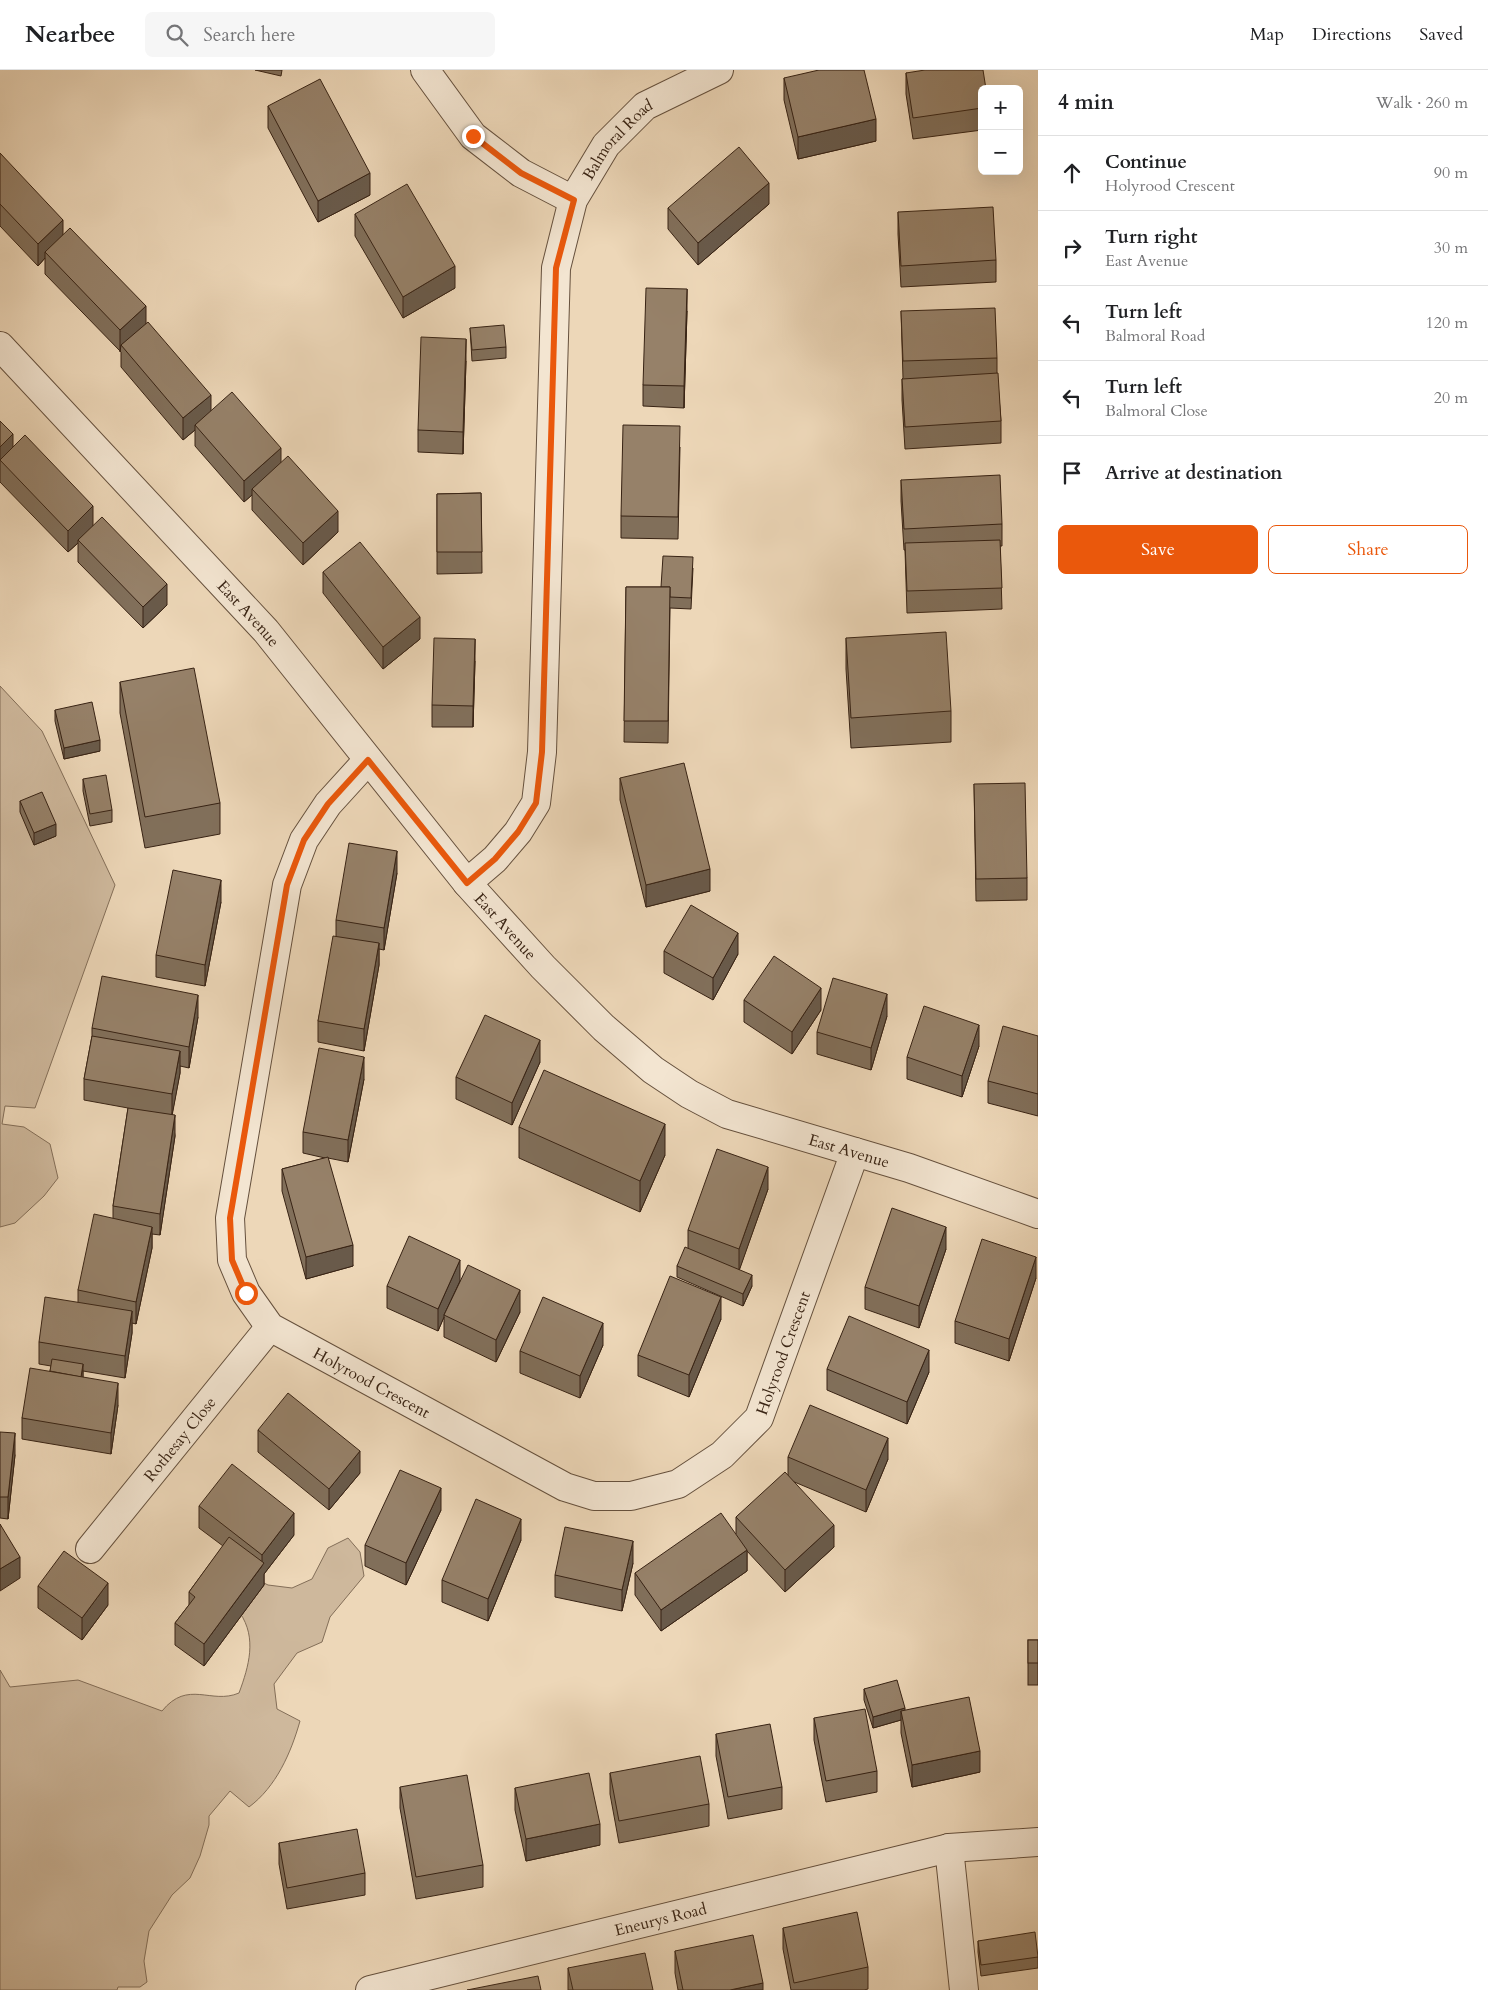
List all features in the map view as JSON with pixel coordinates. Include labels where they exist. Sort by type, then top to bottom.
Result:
[{"type":"street","points":[[424,70],[473,136],[521,173],[574,200]]},
{"type":"street","name":"Balmoral Road","points":[[467,883],[495,859],[518,832],[536,803],[543,742],[556,268],[574,200],[606,146],[645,106],[720,70]]},
{"type":"street","name":"East Avenue","points":[[0,346],[266,631],[467,883],[557,981],[604,1028],[653,1070],[689,1094],[727,1114],[909,1168],[1038,1214]]},
{"type":"street","name":"Holyrood Crescent","points":[[368,760],[328,804],[304,840],[287,885],[230,1218],[232,1260],[246,1293],[270,1327],[565,1487],[594,1496],[631,1496],[678,1484],[722,1455],[759,1418],[855,1152]]},
{"type":"street","name":"Rothesay Close","points":[[90,1549],[270,1327]]},
{"type":"street","name":"Eneurys Road","points":[[370,1990],[949,1848],[1038,1842]]},
{"type":"street","points":[[949,1848],[964,1990]]},
{"type":"shaded area","points":[[0,686],[42,731],[115,885],[35,1108],[5,1106],[2,1124],[24,1127],[50,1144],[58,1178],[44,1196],[15,1223],[0,1227]]},
{"type":"shaded area","points":[[348,1538],[360,1552],[364,1576],[330,1617],[322,1642],[297,1653],[274,1684],[277,1709],[300,1721],[287,1757],[267,1790],[249,1807],[230,1791],[209,1816],[209,1825],[200,1856],[190,1878],[172,1895],[149,1931],[144,1961],[147,1982],[140,1987],[118,1987],[117,1990],[0,1990],[0,1670],[10,1687],[78,1680],[162,1711],[181,1696],[190,1694],[229,1696],[239,1693],[246,1673],[250,1652],[248,1632],[240,1613],[248,1575],[268,1585],[292,1588],[312,1579],[328,1548]]},
{"type":"building","points":[[819,70],[864,70],[876,119],[798,137],[784,78]]},
{"type":"building","points":[[925,70],[983,70],[985,85],[978,85],[978,109],[913,118],[906,73]]},
{"type":"building","points":[[320,79],[370,173],[318,201],[268,106]]},
{"type":"building","points":[[739,147],[769,183],[698,243],[668,208]]},
{"type":"building","points":[[0,153],[63,220],[38,244],[0,204]]},
{"type":"building","points":[[407,184],[455,266],[403,297],[355,214]]},
{"type":"building","points":[[993,207],[996,260],[901,266],[898,212]]},
{"type":"building","points":[[70,228],[146,306],[120,330],[45,252]]},
{"type":"building","points":[[646,288],[687,289],[684,386],[643,385]]},
{"type":"building","points":[[995,308],[997,358],[903,361],[901,311]]},
{"type":"building","points":[[148,322],[211,395],[183,418],[121,345]]},
{"type":"building","points":[[504,325],[506,347],[472,350],[470,328]]},
{"type":"building","points":[[421,337],[466,339],[463,432],[418,430]]},
{"type":"building","points":[[998,373],[1001,421],[905,427],[902,379]]},
{"type":"building","points":[[232,392],[281,448],[244,481],[195,425]]},
{"type":"building","points":[[0,421],[13,434],[0,447]]},
{"type":"building","points":[[623,425],[680,426],[678,517],[621,516]]},
{"type":"building","points":[[25,435],[93,506],[68,531],[0,460]]},
{"type":"building","points":[[288,456],[338,511],[303,543],[252,489]]},
{"type":"building","points":[[1000,475],[1002,524],[904,529],[901,480]]},
{"type":"building","points":[[481,493],[482,552],[437,552],[437,494]]},
{"type":"building","points":[[102,517],[167,584],[143,607],[78,540]]},
{"type":"building","points":[[1000,540],[1002,588],[907,591],[905,543]]},
{"type":"building","points":[[360,542],[420,617],[383,647],[323,572]]},
{"type":"building","points":[[663,556],[693,557],[691,598],[670,597],[670,587],[661,587]]},
{"type":"building","points":[[626,587],[670,587],[668,721],[624,721]]},
{"type":"building","points":[[946,632],[951,711],[851,718],[846,638]]},
{"type":"building","points":[[434,638],[475,639],[473,706],[432,705]]},
{"type":"building","points":[[194,668],[220,803],[145,817],[120,682]]},
{"type":"building","points":[[92,702],[100,740],[64,748],[55,710]]},
{"type":"building","points":[[684,763],[710,869],[646,885],[620,778]]},
{"type":"building","points":[[106,775],[112,810],[90,814],[83,779]]},
{"type":"building","points":[[1025,783],[1027,878],[976,879],[974,784]]},
{"type":"building","points":[[42,792],[56,824],[34,833],[20,801]]},
{"type":"building","points":[[349,843],[397,851],[384,928],[336,920]]},
{"type":"building","points":[[173,870],[221,880],[205,965],[156,955]]},
{"type":"building","points":[[691,905],[738,933],[713,978],[664,951]]},
{"type":"building","points":[[333,936],[379,943],[364,1029],[318,1021]]},
{"type":"building","points":[[774,956],[821,988],[792,1032],[744,1000]]},
{"type":"building","points":[[102,976],[198,995],[189,1047],[92,1028]]},
{"type":"building","points":[[833,978],[887,994],[871,1048],[817,1032]]},
{"type":"building","points":[[924,1006],[979,1025],[962,1076],[907,1057]]},
{"type":"building","points":[[485,1015],[540,1040],[512,1103],[456,1077]]},
{"type":"building","points":[[1003,1026],[1038,1036],[1038,1094],[988,1081]]},
{"type":"building","points":[[92,1036],[180,1051],[172,1094],[84,1079]]},
{"type":"building","points":[[319,1048],[364,1057],[348,1140],[303,1132]]},
{"type":"building","points":[[544,1070],[665,1124],[640,1181],[519,1127]]},
{"type":"building","points":[[128,1108],[175,1115],[160,1214],[113,1206]]},
{"type":"building","points":[[717,1149],[768,1167],[739,1249],[688,1230]]},
{"type":"building","points":[[328,1157],[353,1245],[306,1257],[282,1169]]},
{"type":"building","points":[[892,1208],[946,1227],[919,1306],[865,1287]]},
{"type":"building","points":[[94,1214],[152,1227],[136,1302],[78,1290]]},
{"type":"building","points":[[409,1236],[460,1260],[438,1309],[387,1286]]},
{"type":"building","points":[[982,1239],[1036,1257],[1009,1339],[955,1321]]},
{"type":"building","points":[[685,1247],[752,1275],[743,1294],[677,1266]]},
{"type":"building","points":[[468,1265],[520,1290],[496,1340],[444,1315]]},
{"type":"building","points":[[670,1276],[721,1297],[689,1375],[638,1355]]},
{"type":"building","points":[[45,1297],[132,1311],[125,1356],[39,1342]]},
{"type":"building","points":[[543,1297],[603,1323],[580,1376],[520,1351]]},
{"type":"building","points":[[849,1316],[929,1350],[907,1402],[827,1369]]},
{"type":"building","points":[[52,1359],[83,1364],[81,1377],[50,1371]]},
{"type":"building","points":[[30,1368],[118,1383],[111,1433],[22,1418]]},
{"type":"building","points":[[288,1393],[360,1451],[329,1489],[258,1430]]},
{"type":"building","points":[[810,1405],[888,1438],[866,1490],[788,1457]]},
{"type":"building","points":[[0,1432],[15,1433],[8,1497],[0,1497]]},
{"type":"building","points":[[232,1464],[294,1513],[262,1555],[199,1506]]},
{"type":"building","points":[[400,1470],[441,1488],[406,1563],[365,1545]]},
{"type":"building","points":[[785,1472],[834,1525],[785,1570],[736,1517]]},
{"type":"building","points":[[476,1499],[521,1519],[488,1599],[442,1580]]},
{"type":"building","points":[[721,1513],[747,1550],[661,1610],[635,1573]]},
{"type":"building","points":[[0,1524],[20,1557],[0,1569]]},
{"type":"building","points":[[565,1527],[633,1541],[622,1590],[555,1575]]},
{"type":"building","points":[[229,1537],[264,1563],[204,1644],[175,1623],[195,1597],[189,1592]]},
{"type":"building","points":[[64,1551],[108,1583],[82,1618],[38,1586]]},
{"type":"building","points":[[1028,1640],[1038,1640],[1038,1663],[1028,1663]]},
{"type":"building","points":[[897,1680],[905,1708],[873,1717],[864,1689]]},
{"type":"building","points":[[969,1697],[980,1751],[912,1765],[901,1711]]},
{"type":"building","points":[[865,1709],[877,1771],[826,1781],[814,1718]]},
{"type":"building","points":[[770,1724],[782,1787],[728,1797],[716,1734]]},
{"type":"building","points":[[700,1756],[709,1804],[619,1821],[610,1773]]},
{"type":"building","points":[[589,1773],[600,1824],[526,1839],[515,1788]]},
{"type":"building","points":[[467,1775],[483,1865],[416,1877],[400,1787]]},
{"type":"building","points":[[357,1829],[365,1873],[287,1888],[279,1843]]},
{"type":"building","points":[[857,1912],[868,1967],[794,1983],[783,1928]]},
{"type":"building","points":[[1035,1932],[1038,1957],[981,1965],[978,1941]]},
{"type":"building","points":[[753,1935],[763,1983],[730,1990],[683,1990],[675,1951]]},
{"type":"building","points":[[645,1953],[653,1990],[573,1990],[568,1968]]},
{"type":"building","points":[[538,1976],[541,1990],[467,1990]]},
{"type":"route","points":[[246,1293],[232,1260],[230,1218],[287,885],[304,840],[328,804],[368,760],[467,883],[495,859],[518,832],[536,803],[542,752],[556,268],[574,200],[521,173],[473,136]]}]
